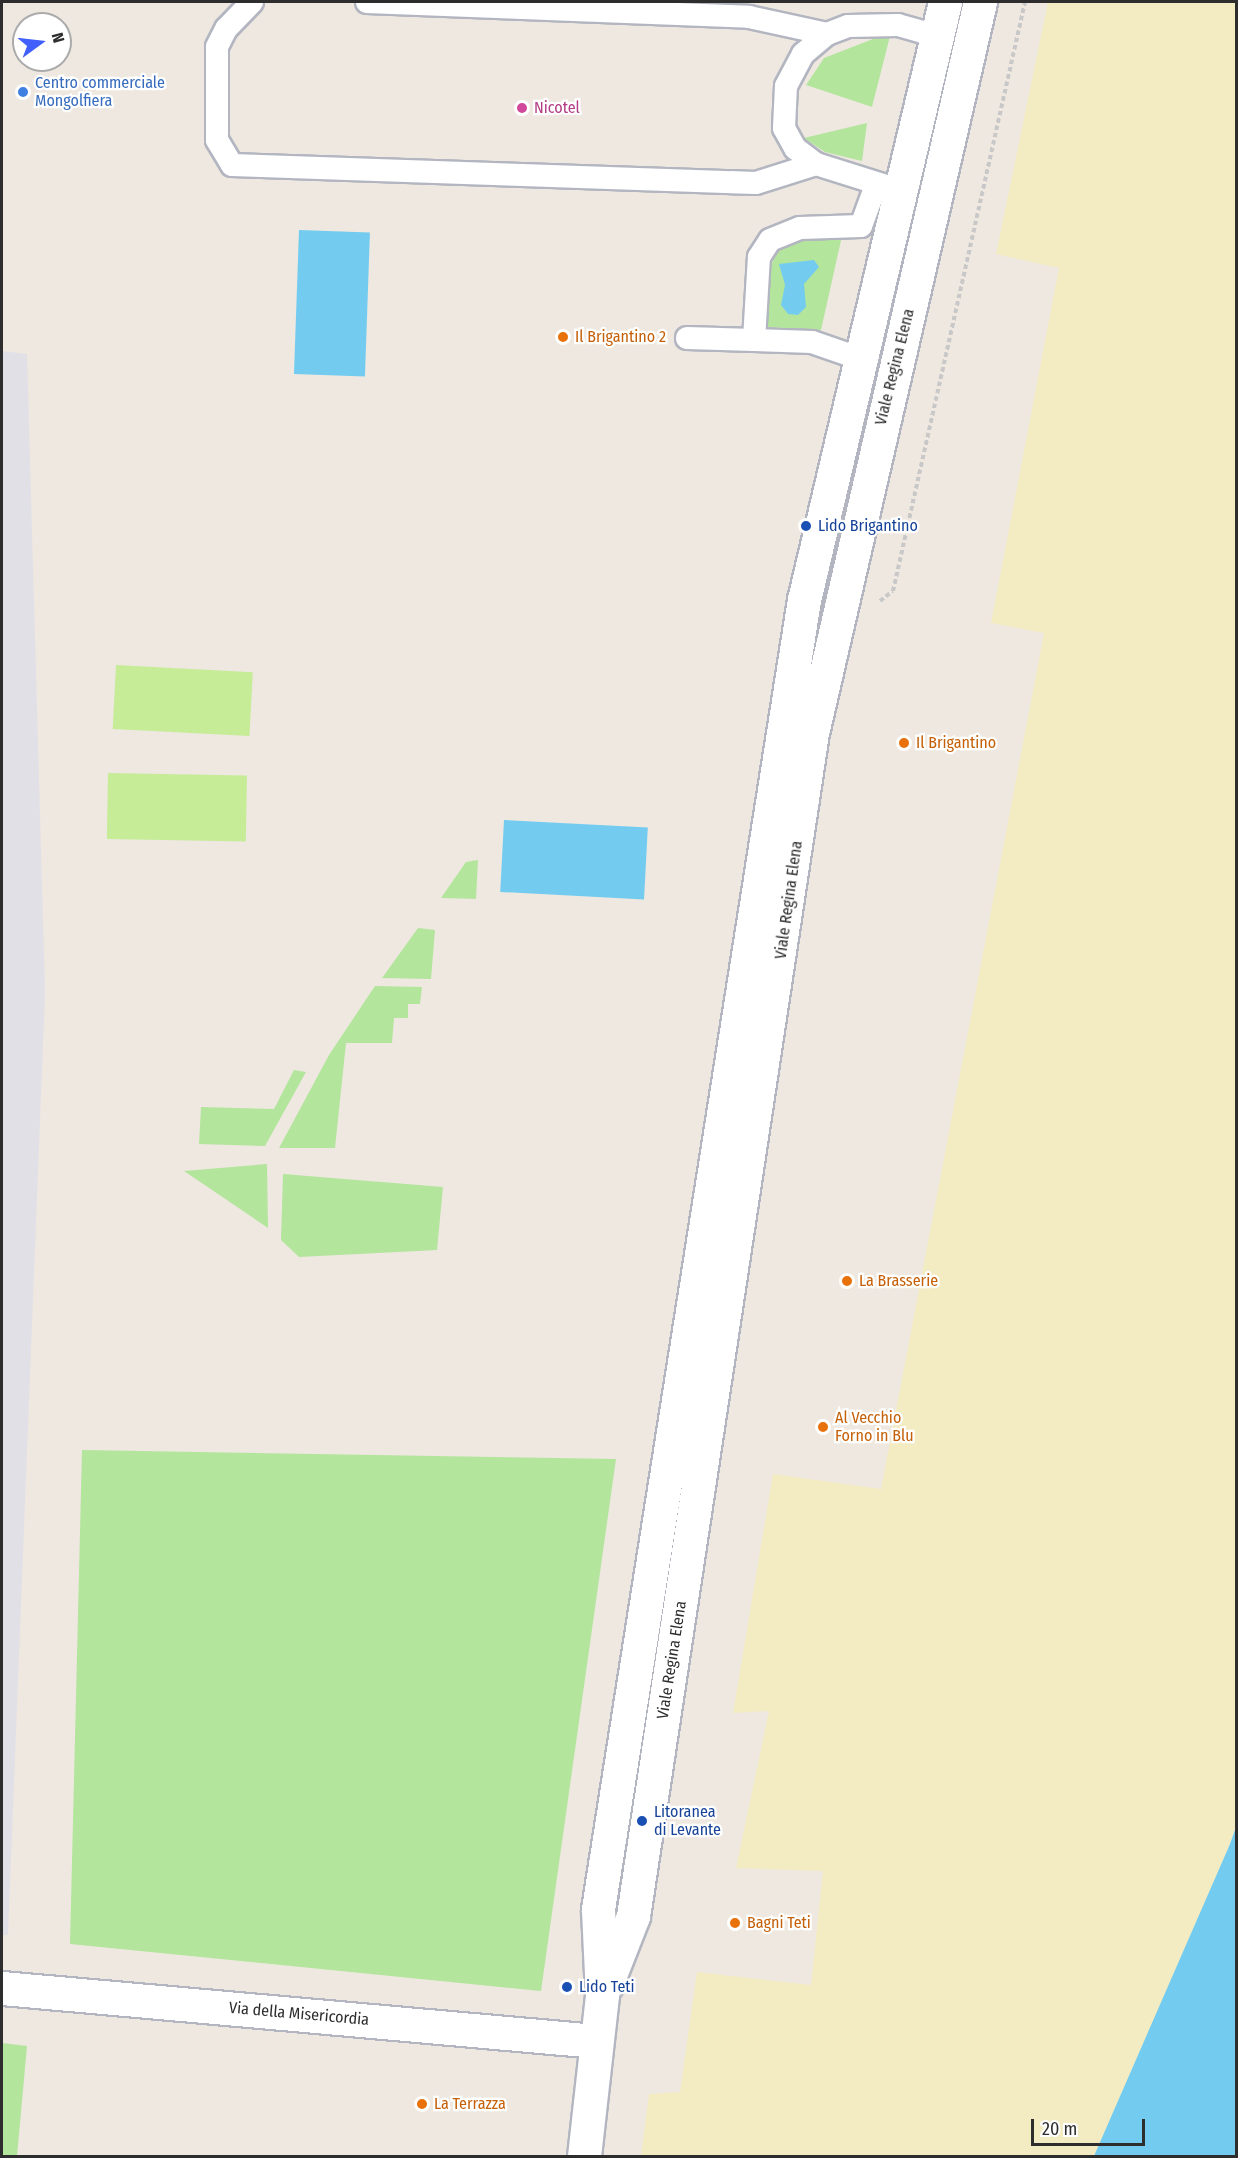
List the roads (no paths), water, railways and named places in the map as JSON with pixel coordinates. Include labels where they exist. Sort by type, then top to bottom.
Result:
[{"type":"street","name":"Viale Regina Elena","points":[[602,1995],[633,1916],[723,1320],[765,1067],[798,731],[807,589],[861,359],[889,188],[937,36],[945,2]]},
{"type":"street","name":"Viale Regina Elena","points":[[596,2040],[602,1995],[598,1909],[730,1062],[798,731],[980,2]]},
{"type":"street","points":[[730,1062],[765,1067]]},
{"type":"street","points":[[691,1315],[723,1320]]},
{"type":"street","name":"Via della Misericordia","points":[[2,1988],[596,2040]]},
{"type":"street","points":[[584,2157],[596,2040]]},
{"type":"lane","points":[[252,2],[217,47],[217,140],[232,165],[756,183],[816,164]]},
{"type":"lane","points":[[367,2],[749,17],[827,34],[872,24],[937,36]]},
{"type":"lane","points":[[754,340],[759,257],[770,240],[800,228],[861,226],[889,188],[816,164],[795,148],[784,128],[786,86],[803,54],[827,34]]},
{"type":"lane","points":[[687,338],[812,342],[861,359]]},
{"type":"water","points":[[299,230],[370,232],[365,376],[294,374]]},
{"type":"water","points":[[814,260],[819,267],[804,284],[806,307],[798,315],[788,314],[781,305],[785,285],[779,264]]},
{"type":"water","points":[[504,820],[648,828],[644,899],[500,892]]},
{"type":"water","points":[[1236,1827],[1236,2156],[1094,2156],[1230,1844]]},
{"type":"place","name":"Centro commerciale Mongolfiera","points":[[23,92]]},
{"type":"place","name":"Nicotel","points":[[522,108]]},
{"type":"place","name":"Il Brigantino 2","points":[[563,337]]},
{"type":"place","name":"Lido Brigantino","points":[[806,526]]},
{"type":"place","name":"Il Brigantino","points":[[904,743]]},
{"type":"place","name":"La Brasserie","points":[[847,1281]]},
{"type":"place","name":"Al Vecchio Forno in Blu","points":[[823,1427]]},
{"type":"place","name":"Litoranea di Levante","points":[[642,1821]]},
{"type":"place","name":"Bagni Teti","points":[[735,1923]]},
{"type":"place","name":"Lido Teti","points":[[567,1987]]},
{"type":"place","name":"La Terrazza","points":[[422,2104]]}]
